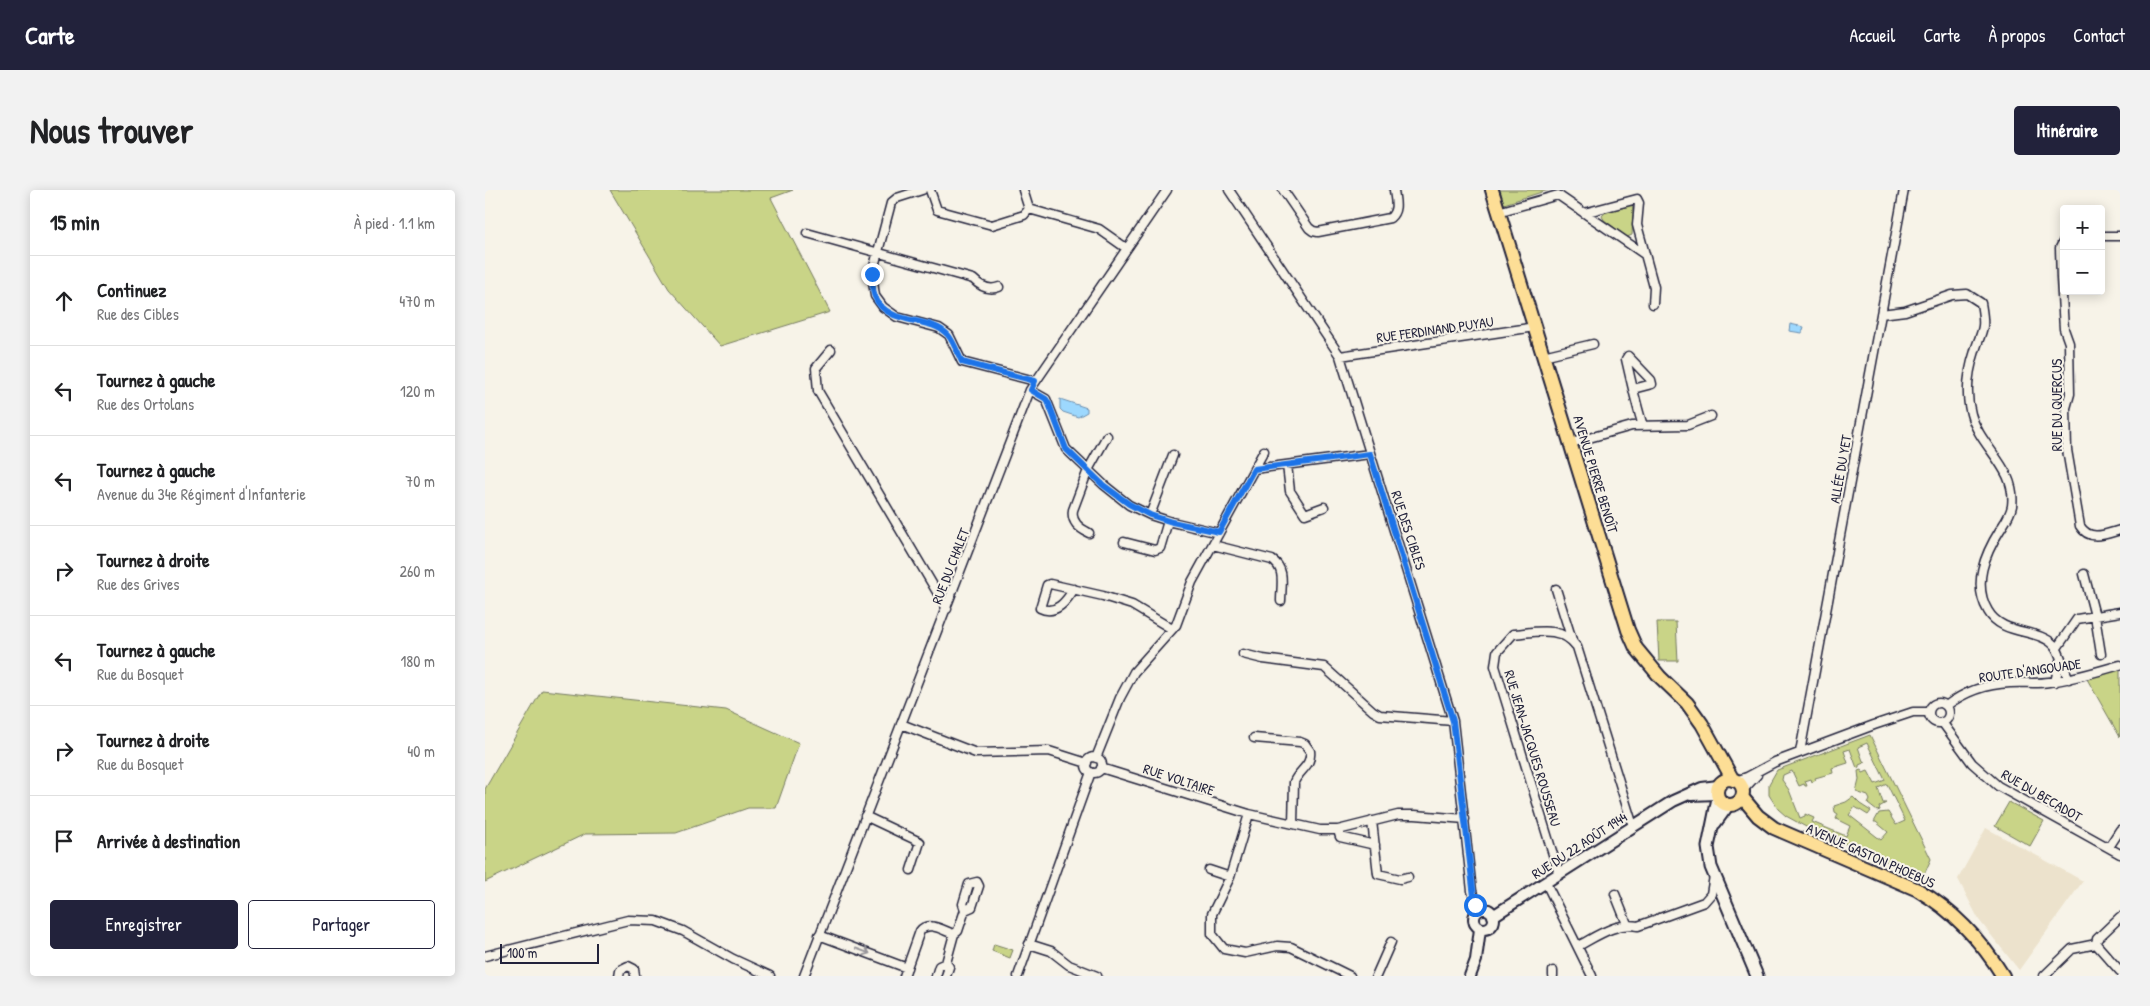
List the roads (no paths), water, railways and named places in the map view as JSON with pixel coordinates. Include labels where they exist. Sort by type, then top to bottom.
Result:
[{"type":"main road","name":"AVENUE PIERRE BENOÎT","points":[[1492,190],[1628,630],[1636,648],[1660,677],[1687,703],[1703,724],[1714,744],[1729,792]]},
{"type":"main road","name":"AVENUE GASTON PHOEBUS","points":[[1729,792],[1745,811],[1758,816],[1773,828],[1918,890],[1936,901],[1975,936],[2003,976]]},
{"type":"main road","points":[[1729,792],[1711,829],[1708,854],[1714,875],[1757,976]]},
{"type":"street","points":[[922,190],[897,198],[891,203],[872,274],[875,296],[883,306],[897,317],[939,328],[949,336],[962,362],[1035,381]]},
{"type":"street","points":[[930,190],[937,210],[992,225],[1024,215],[1029,209]]},
{"type":"street","points":[[1023,190],[1029,209]]},
{"type":"street","name":"RUE DU CHALET","points":[[804,976],[1035,381],[1165,190]]},
{"type":"street","name":"RUE DES CIBLES","points":[[1229,190],[1340,356],[1453,721],[1472,891],[1479,910]]},
{"type":"street","points":[[1283,190],[1313,231],[1318,232],[1390,218],[1395,211],[1394,190]]},
{"type":"street","name":"ALLÉE DU YET","points":[[1800,752],[1904,190]]},
{"type":"street","points":[[1498,212],[1558,195],[1644,254]]},
{"type":"street","points":[[1584,213],[1637,199],[1639,203],[1637,225],[1655,287],[1653,304]]},
{"type":"street","points":[[1029,209],[1099,230],[1126,248]]},
{"type":"street","points":[[807,233],[973,279],[979,285],[994,289],[999,287]]},
{"type":"street","points":[[2105,236],[2120,236]]},
{"type":"street","name":"RUE DU QUERCUS","points":[[2060,250],[2064,329],[2069,343],[2070,394],[2066,408],[2067,450],[2080,526],[2087,534],[2098,536],[2120,530]]},
{"type":"street","points":[[1881,314],[1905,311],[1952,295],[1967,294],[1981,303],[1983,325],[1969,372],[1968,401],[1972,416],[1981,435],[2003,466],[2010,485],[2012,506],[2007,520],[1985,557],[1981,568],[1980,587],[1988,613],[1995,620],[2010,628],[2052,643],[2057,648],[2060,661],[2069,679]]},
{"type":"street","name":"RUE FERDINAND PUYAU","points":[[1340,356],[1535,327]]},
{"type":"street","points":[[1543,356],[1593,344]]},
{"type":"street","points":[[831,350],[816,368],[818,391],[947,608]]},
{"type":"street","points":[[1633,389],[1643,426]]},
{"type":"street","points":[[1031,390],[1046,399],[1066,449],[1103,485],[1129,504],[1150,515],[1168,521],[1219,532]]},
{"type":"street","points":[[1571,443],[1632,426],[1688,425],[1711,416]]},
{"type":"street","points":[[1089,533],[1077,526],[1072,515],[1088,470],[1107,436]]},
{"type":"street","points":[[1096,758],[1120,698],[1134,672],[1176,625],[1192,582],[1264,451]]},
{"type":"street","points":[[1254,469],[1370,454]]},
{"type":"street","points":[[1150,515],[1173,455]]},
{"type":"street","points":[[1287,465],[1290,491],[1305,514],[1324,507]]},
{"type":"street","points":[[1124,542],[1155,550],[1160,548],[1168,521]]},
{"type":"street","points":[[1213,545],[1272,560],[1278,564],[1281,569],[1281,601]]},
{"type":"street","points":[[2084,574],[2095,616],[2101,654]]},
{"type":"street","points":[[1074,589],[1065,603],[1054,610],[1045,611],[1040,608],[1047,585],[1050,584],[1074,589],[1132,605],[1172,630]]},
{"type":"street","points":[[1556,589],[1572,640],[1577,647],[1633,826]]},
{"type":"street","points":[[2057,648],[2073,622],[2077,619],[2120,613]]},
{"type":"street","name":"RUE JEAN-JACQUES ROUSSEAU","points":[[1559,874],[1495,666],[1497,652],[1513,634],[1551,632],[1566,635],[1572,640]]},
{"type":"street","points":[[1243,654],[1263,659],[1324,667],[1373,712],[1380,715],[1453,721]]},
{"type":"street","points":[[2055,682],[2060,661]]},
{"type":"street","name":"ROUTE D'ANGOUADE","points":[[1946,706],[1961,695],[1991,686],[2009,683],[2055,682],[2120,665]]},
{"type":"street","points":[[1940,702],[1946,706],[1949,715],[1941,722],[1932,721],[1928,712],[1934,704],[1940,702]]},
{"type":"street","points":[[1729,792],[1768,766],[1800,752],[1913,712],[1928,712]]},
{"type":"street","name":"RUE DU BECADOT","points":[[1941,722],[1972,763],[1998,786],[2120,854]]},
{"type":"street","points":[[901,724],[976,752],[1049,751],[1087,763]]},
{"type":"street","points":[[1254,738],[1300,742],[1305,744],[1310,751],[1309,763],[1294,782],[1293,824]]},
{"type":"street","points":[[1090,758],[1096,758],[1101,762],[1101,768],[1097,773],[1091,772],[1087,768],[1090,758]]},
{"type":"street","name":"RUE VOLTAIRE","points":[[1101,768],[1249,814],[1320,830],[1338,830],[1397,815],[1415,814],[1465,819]]},
{"type":"street","points":[[1018,976],[1091,772]]},
{"type":"street","name":"RUE DU 22 AOÛT 1944","points":[[1493,916],[1680,797],[1701,788],[1729,792]]},
{"type":"street","points":[[1249,814],[1231,877],[1211,914],[1212,934],[1224,949],[1245,954],[1277,946],[1291,947],[1350,976]]},
{"type":"street","points":[[865,816],[920,842],[911,870]]},
{"type":"street","points":[[1372,821],[1379,874],[1400,878],[1408,877]]},
{"type":"street","name":"RUE VOLTAIRE","points":[[1338,830],[1341,837],[1375,845]]},
{"type":"street","points":[[2109,847],[2120,830]]},
{"type":"street","points":[[1209,870],[1231,877]]},
{"type":"street","points":[[1577,946],[1609,929],[1627,924],[1638,926],[1705,902],[1711,894],[1714,875]]},
{"type":"street","points":[[1546,883],[1592,976]]},
{"type":"street","points":[[1615,894],[1627,924]]},
{"type":"street","points":[[946,976],[949,967],[946,963],[954,934],[958,931],[965,910]]},
{"type":"street","points":[[1479,910],[1486,910],[1493,916],[1491,927],[1481,929],[1475,926],[1473,920],[1479,910]]},
{"type":"street","points":[[2095,944],[2097,939],[2120,917]]},
{"type":"street","points":[[485,956],[628,920],[656,921],[683,931],[733,959],[770,976]]},
{"type":"street","points":[[904,976],[923,927],[932,926],[954,934]]},
{"type":"street","points":[[1470,976],[1476,960],[1481,929]]},
{"type":"street","points":[[819,935],[907,968]]},
{"type":"street","points":[[1376,976],[1391,942]]},
{"type":"street","points":[[1029,944],[1051,952],[1069,965],[1097,976]]},
{"type":"street","points":[[2095,944],[2120,971]]},
{"type":"street","points":[[2044,976],[2072,949],[2095,944]]},
{"type":"street","points":[[936,976],[939,966],[946,963]]},
{"type":"street","points":[[619,976],[620,970],[629,966],[634,970],[635,976]]},
{"type":"water","points":[[1790,324],[1804,327],[1802,333],[1789,331]]},
{"type":"water","points":[[1060,399],[1087,408],[1087,412],[1078,417],[1063,412],[1060,409]]}]
